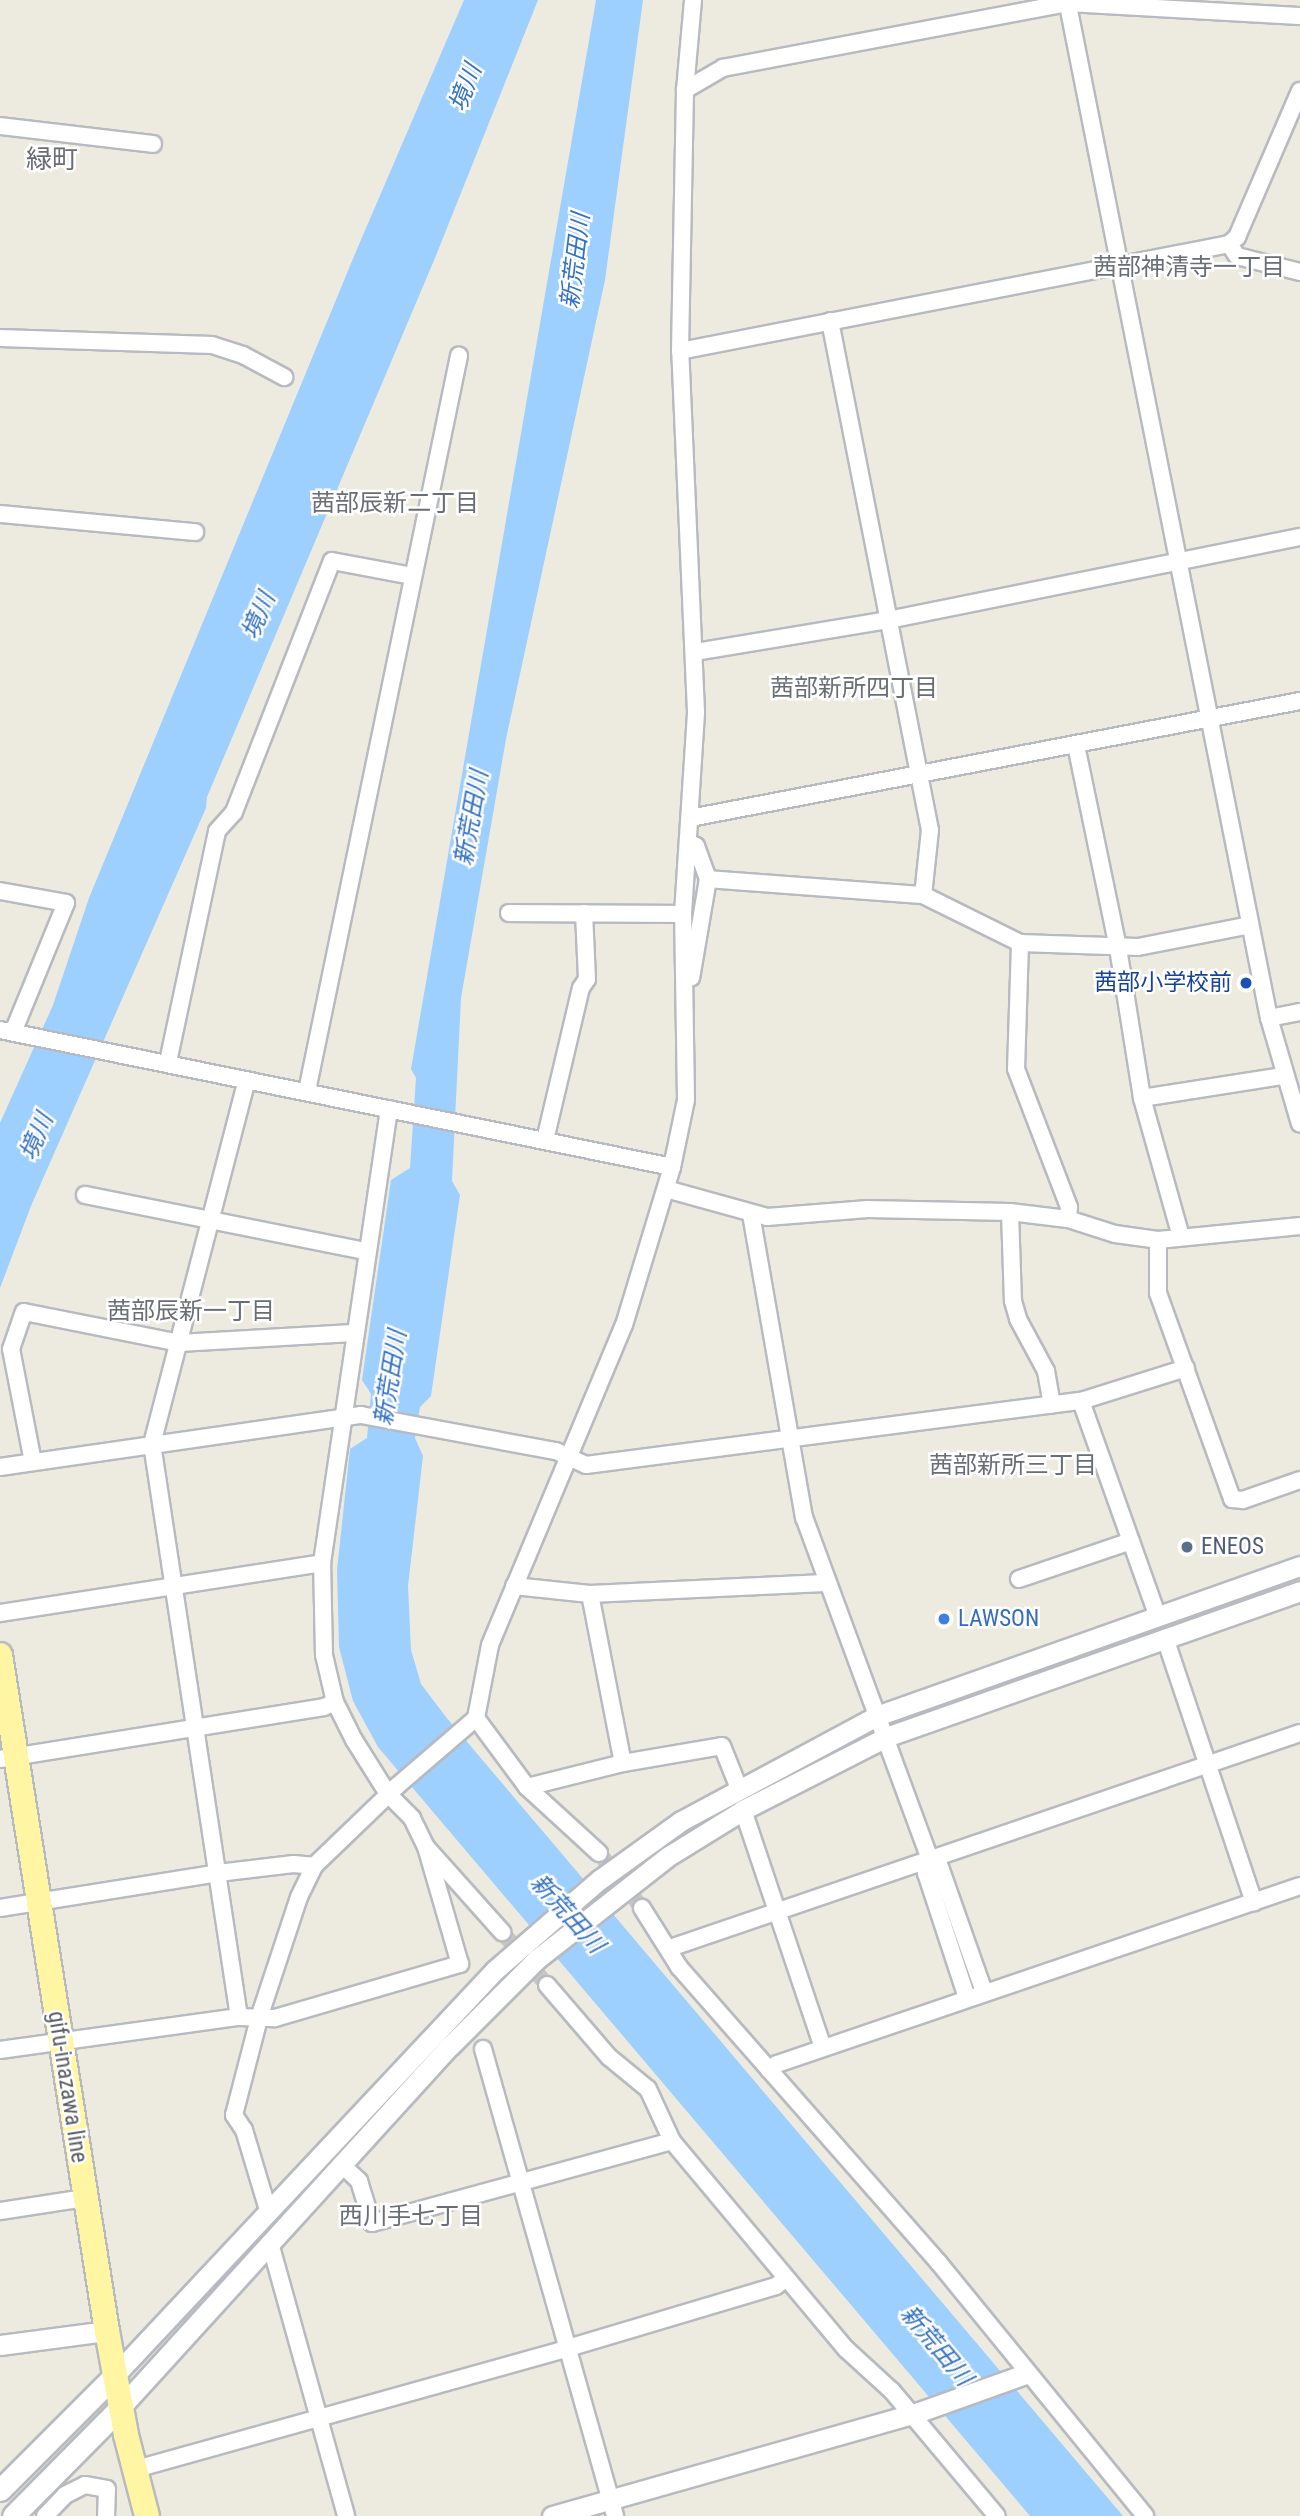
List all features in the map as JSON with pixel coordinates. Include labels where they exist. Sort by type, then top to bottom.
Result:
[{"type":"main road","name":"gifu-inazawa line","points":[[0,1655],[8,1758],[40,1901],[60,2044],[115,2375],[147,2516]]},
{"type":"main road","points":[[0,2490],[115,2375]]},
{"type":"main road","points":[[13,2516],[121,2407]]},
{"type":"street","points":[[268,2210],[243,2130],[234,2115],[259,2018],[314,1866],[393,1790],[471,1723],[490,1645],[566,1457],[606,1374],[673,1167],[688,1084],[683,914],[690,818],[695,652],[680,351],[685,90],[693,0]]},
{"type":"street","points":[[685,90],[723,68],[1067,2],[1300,16]]},
{"type":"street","points":[[1067,2],[1122,262],[1269,1018],[1283,1076],[1300,1124]]},
{"type":"street","points":[[680,351],[1122,262],[1229,244],[1237,237],[1293,126],[1300,91]]},
{"type":"street","points":[[0,126],[153,144]]},
{"type":"street","points":[[1229,244],[1237,256],[1300,272]]},
{"type":"street","points":[[830,321],[930,830],[923,895]]},
{"type":"street","points":[[0,338],[212,345],[243,355],[284,377]]},
{"type":"street","points":[[307,1091],[412,576],[460,356]]},
{"type":"street","points":[[0,514],[195,532]]},
{"type":"street","points":[[695,652],[888,620],[1300,537]]},
{"type":"street","points":[[168,1062],[216,831],[234,812],[332,561],[412,576]]},
{"type":"street","points":[[690,818],[920,777],[1300,701]]},
{"type":"street","points":[[1076,745],[1118,948],[1142,1098],[1181,1237]]},
{"type":"street","points":[[685,988],[693,975],[708,879],[696,846],[688,842]]},
{"type":"street","points":[[708,879],[923,895],[1020,943],[1118,948],[1250,925]]},
{"type":"street","points":[[0,891],[66,903],[11,1032],[673,1167]]},
{"type":"street","points":[[509,913],[683,914]]},
{"type":"street","points":[[545,1140],[581,988],[587,979],[584,913]]},
{"type":"street","points":[[1020,943],[1016,1069],[1069,1207],[1068,1219]]},
{"type":"street","points":[[1269,1018],[1300,1012]]},
{"type":"street","points":[[1142,1098],[1283,1076]]},
{"type":"street","points":[[239,2017],[152,1444],[247,1080]]},
{"type":"street","points":[[0,2050],[60,2044],[239,2017],[275,2018],[460,1965],[426,1847],[412,1818],[335,1702],[324,1655],[322,1563],[366,1251],[394,1110]]},
{"type":"street","points":[[666,1189],[751,1214],[868,1209],[1010,1212],[1068,1219],[1115,1234],[1158,1240],[1300,1226]]},
{"type":"street","points":[[85,1195],[366,1251]]},
{"type":"street","points":[[1010,1212],[1013,1301],[1018,1319],[1046,1371],[1052,1404]]},
{"type":"street","points":[[751,1214],[804,1517],[825,1583],[856,1649],[930,1860],[940,1867],[984,1992]]},
{"type":"street","points":[[1158,1240],[1158,1293],[1232,1499],[1244,1500],[1300,1480]]},
{"type":"street","points":[[33,1462],[11,1349],[24,1312],[179,1343],[353,1333]]},
{"type":"street","points":[[0,1467],[361,1415],[556,1451],[586,1465],[790,1442],[1081,1401],[1186,1368]]},
{"type":"street","points":[[1081,1401],[1157,1615]]},
{"type":"street","points":[[1019,1579],[1131,1541]]},
{"type":"street","points":[[0,1613],[322,1563]]},
{"type":"street","points":[[115,2375],[437,2029],[525,1941],[599,1880],[681,1821],[738,1786],[878,1715],[1300,1566]]},
{"type":"street","points":[[514,1586],[590,1594],[825,1583]]},
{"type":"street","points":[[121,2407],[341,2164],[537,1959],[614,1897],[743,1810],[886,1737],[1300,1591]]},
{"type":"street","points":[[590,1594],[623,1763]]},
{"type":"street","points":[[1165,1638],[1254,1902]]},
{"type":"street","points":[[8,1758],[197,1729],[335,1702]]},
{"type":"street","points":[[471,1723],[527,1787],[598,1853]]},
{"type":"street","points":[[670,1948],[1300,1733]]},
{"type":"street","points":[[527,1787],[623,1763],[722,1746],[738,1786]]},
{"type":"street","points":[[743,1810],[823,2048]]},
{"type":"street","points":[[426,1847],[502,1932]]},
{"type":"street","points":[[930,1860],[926,1874],[967,1998]]},
{"type":"street","points":[[0,1908],[218,1873],[293,1864],[314,1866]]},
{"type":"street","points":[[769,2070],[823,2048],[984,1992],[1300,1886]]},
{"type":"street","points":[[642,1908],[670,1948],[679,1968],[939,2263],[1018,2376],[1145,2516]]},
{"type":"street","points":[[547,1985],[609,2057],[648,2089],[672,2141],[785,2279],[915,2413],[997,2516]]},
{"type":"street","points":[[483,2049],[613,2508]]},
{"type":"street","points":[[341,2164],[359,2181],[372,2223],[672,2141]]},
{"type":"street","points":[[0,2211],[85,2198]]},
{"type":"street","points":[[270,2244],[346,2516]]},
{"type":"street","points":[[136,2469],[319,2420],[776,2286],[785,2279]]},
{"type":"street","points":[[0,2345],[107,2331]]},
{"type":"street","points":[[552,2516],[613,2508],[915,2413],[1018,2376]]},
{"type":"street","points":[[45,2516],[65,2495],[85,2485],[107,2489],[106,2516]]},
{"type":"water","name":"境川","points":[[464,0],[538,0],[435,258],[207,797],[206,808],[31,1206],[0,1288],[0,1123],[53,1005],[89,898],[357,249]]},
{"type":"water","name":"新荒田川","points":[[596,0],[643,0],[605,280],[506,739],[461,998],[452,1181],[460,1195],[431,1396],[420,1407],[415,1438],[423,1456],[408,1586],[411,1650],[421,1684],[446,1717],[1123,2516],[1030,2516],[378,1747],[353,1701],[339,1647],[337,1570],[350,1449],[367,1438],[371,1394],[362,1380],[391,1180],[410,1168],[416,1078],[411,1069]]},
{"type":"tunnel","points":[[599,1853],[642,1908]]},
{"type":"tunnel","points":[[502,1932],[547,1985]]},
{"type":"place","name":"茜部小学校前","points":[[1246,983]]},
{"type":"place","name":"ENEOS","points":[[1187,1547]]},
{"type":"place","name":"LAWSON","points":[[944,1619]]},
{"type":"district","name":"緑町","points":[[52,160]]},
{"type":"district","name":"茜部神清寺一丁目","points":[[1189,268]]},
{"type":"district","name":"茜部辰新二丁目","points":[[395,504]]},
{"type":"district","name":"茜部新所四丁目","points":[[854,689]]},
{"type":"district","name":"茜部辰新一丁目","points":[[191,1312]]},
{"type":"district","name":"茜部新所三丁目","points":[[1013,1466]]},
{"type":"district","name":"西川手七丁目","points":[[411,2217]]}]
